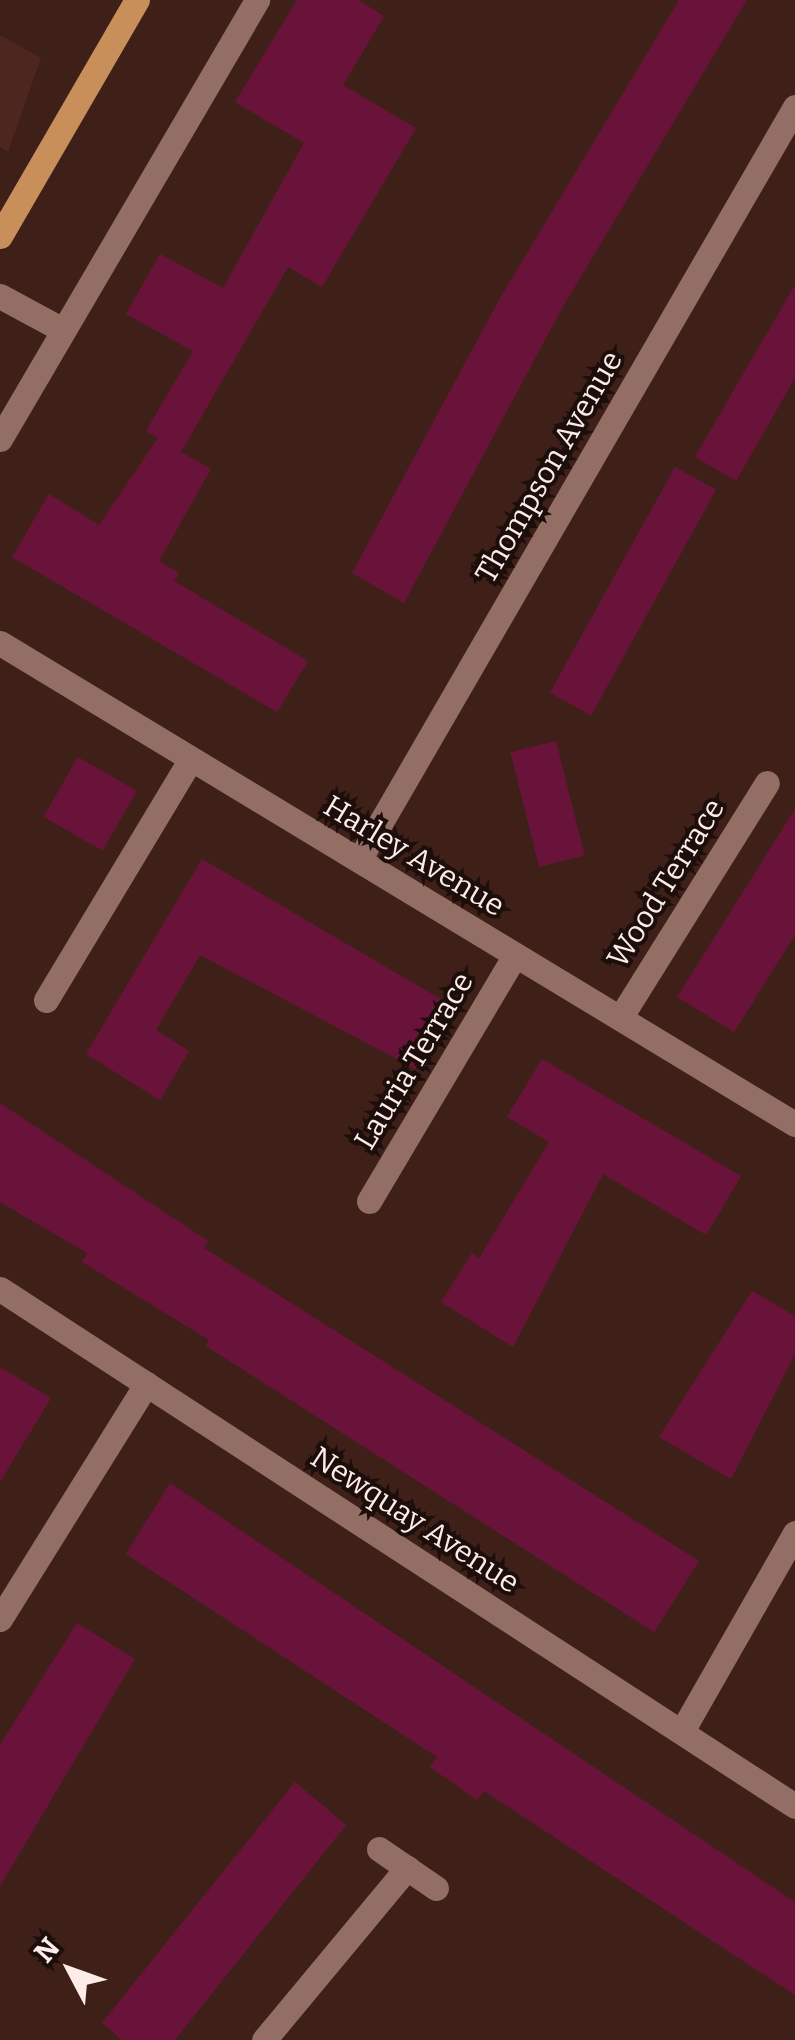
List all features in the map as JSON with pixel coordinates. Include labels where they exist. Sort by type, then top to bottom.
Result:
[{"type":"main road","points":[[0,236],[138,0]]},
{"type":"street","points":[[0,439],[257,0]]},
{"type":"street","name":"Thompson Avenue","points":[[359,860],[795,107]]},
{"type":"street","points":[[0,296],[64,330]]},
{"type":"street","name":"Harley Avenue","points":[[0,644],[795,1124]]},
{"type":"street","points":[[46,1000],[190,758]]},
{"type":"street","name":"Wood Terrace","points":[[620,1018],[766,783]]},
{"type":"street","name":"Lauria Terrace","points":[[369,1200],[515,956]]},
{"type":"street","name":"Newquay Avenue","points":[[0,1289],[795,1806]]},
{"type":"street","points":[[0,1619],[146,1384]]},
{"type":"street","points":[[682,1731],[795,1532]]},
{"type":"street","points":[[379,1850],[436,1888]]},
{"type":"street","points":[[278,2036],[407,1868]]},
{"type":"shaded area","points":[[0,35],[41,58],[8,152],[0,147]]},
{"type":"building","points":[[297,0],[358,0],[384,16],[343,85],[416,128],[322,287],[288,267],[181,452],[211,469],[159,561],[179,573],[174,581],[308,661],[277,712],[12,557],[49,494],[99,525],[158,438],[146,431],[193,351],[126,314],[160,254],[223,288],[304,143],[235,102]]},
{"type":"building","points":[[679,0],[747,0],[561,310],[404,603],[352,573],[500,298]]},
{"type":"building","points":[[795,285],[795,378],[736,481],[695,457]]},
{"type":"building","points":[[675,467],[716,490],[591,715],[550,693]]},
{"type":"building","points":[[556,741],[585,855],[539,867],[510,752]]},
{"type":"building","points":[[78,757],[137,791],[102,851],[44,817]]},
{"type":"building","points":[[795,809],[795,935],[734,1032],[677,997]]},
{"type":"building","points":[[202,859],[454,1007],[416,1069],[200,955],[156,1030],[189,1051],[160,1100],[86,1054]]},
{"type":"building","points":[[542,1059],[741,1176],[706,1235],[603,1174],[513,1347],[441,1302],[472,1253],[479,1258],[549,1142],[507,1117]]},
{"type":"building","points":[[0,1103],[208,1241],[204,1248],[699,1561],[654,1632],[206,1346],[209,1340],[82,1262],[87,1253],[0,1202]]},
{"type":"building","points":[[752,1291],[795,1316],[795,1354],[731,1479],[659,1437]]},
{"type":"building","points":[[0,1367],[51,1398],[0,1482]]},
{"type":"building","points":[[170,1483],[795,1902],[795,1995],[484,1791],[477,1800],[430,1767],[437,1757],[126,1554]]},
{"type":"building","points":[[77,1623],[135,1659],[0,1886],[0,1745]]},
{"type":"building","points":[[295,1782],[346,1825],[175,2040],[122,2040],[102,2023]]}]
